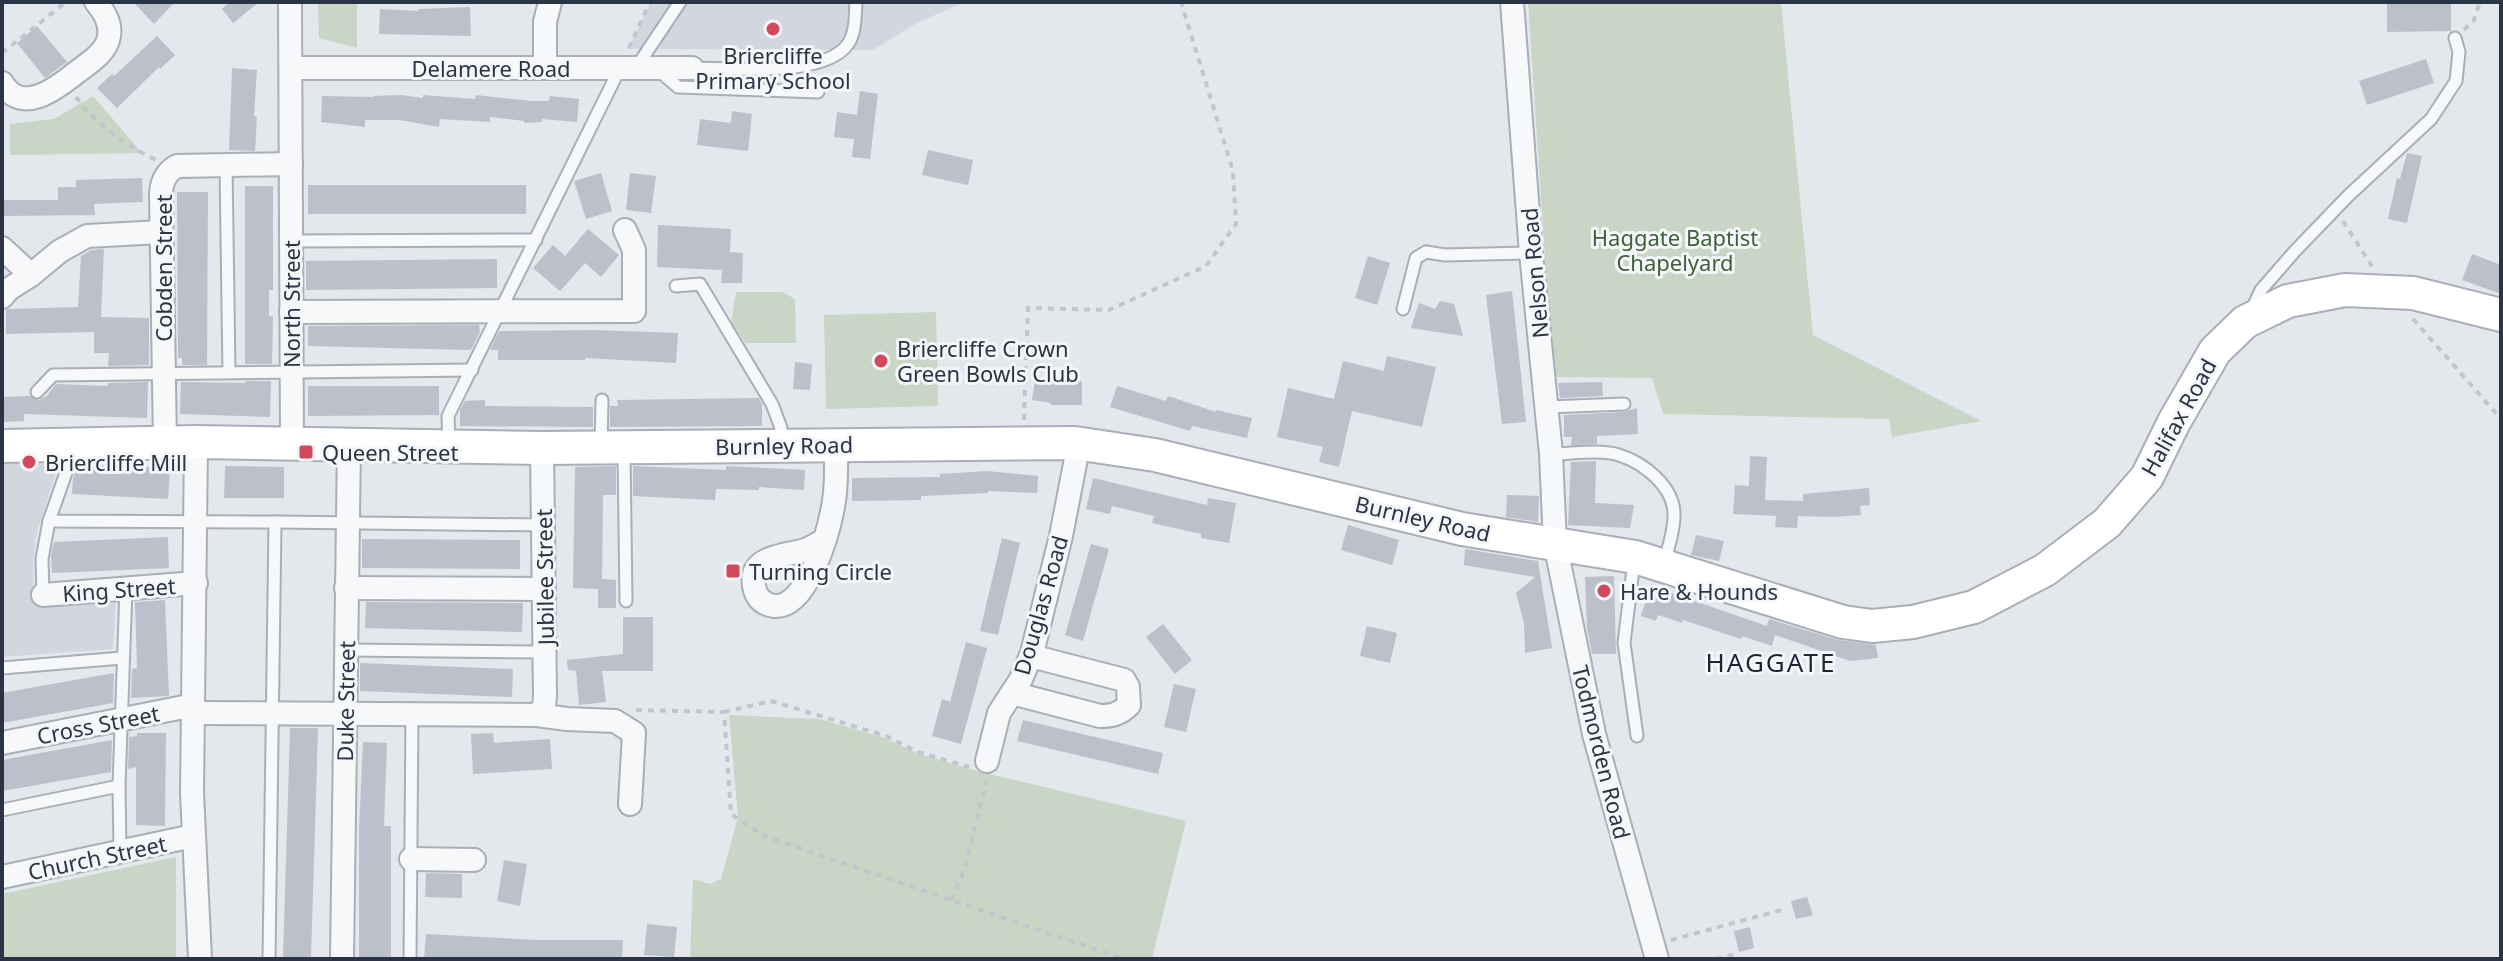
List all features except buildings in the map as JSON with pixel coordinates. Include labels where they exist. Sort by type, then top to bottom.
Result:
[{"type":"street","points":[[2,83],[16,96],[36,98],[51,93],[99,54],[110,34],[107,17],[96,2]]},
{"type":"street","name":"North Street","points":[[290,2],[292,443]]},
{"type":"street","points":[[545,68],[545,22],[550,2]]},
{"type":"street","name":"Nelson Road","points":[[1512,2],[1531,253],[1551,454],[1555,543]]},
{"type":"street","name":"Delamere Road","points":[[291,68],[692,68]]},
{"type":"street","name":"Cobden Street","points":[[181,443],[164,373],[161,186],[167,172],[177,166],[291,164]]},
{"type":"street","points":[[291,312],[634,311],[634,250],[625,230]]},
{"type":"street","points":[[2,297],[60,251],[87,236],[161,232]]},
{"type":"street","points":[[2,248],[31,275]]},
{"type":"street","name":"Halifax Road","points":[[1555,543],[1649,561],[1843,622],[1872,626],[1913,622],[1974,607],[2045,570],[2107,523],[2147,477],[2215,351],[2245,322],[2288,301],[2345,290],[2413,293],[2501,315]]},
{"type":"street","points":[[181,443],[196,521],[193,836],[200,959]]},
{"type":"street","name":"Burnley Road","points":[[2,446],[292,443],[542,448],[1079,443],[1155,455],[1462,529],[1555,543]]},
{"type":"street","name":"Douglas Road","points":[[987,762],[999,713],[1021,679],[1031,656],[1061,536],[1079,443]]},
{"type":"street","name":"Duke Street","points":[[342,959],[349,444]]},
{"type":"street","points":[[824,540],[836,486],[836,444]]},
{"type":"street","name":"Jubilee Street","points":[[540,711],[545,652],[542,448]]},
{"type":"street","name":"Todmorden Road","points":[[1555,543],[1594,734],[1655,950]]},
{"type":"street","name":"King Street","points":[[43,595],[196,583]]},
{"type":"street","points":[[346,588],[544,589]]},
{"type":"street","points":[[1012,693],[1100,716],[1111,716],[1129,705],[1128,687],[1124,680],[1031,656]]},
{"type":"street","name":"Cross Street","points":[[2,743],[194,709],[412,714],[540,711],[567,719],[615,721],[634,733],[630,804]]},
{"type":"street","name":"Church Street","points":[[2,877],[193,836]]},
{"type":"street","points":[[411,859],[474,860]]},
{"type":"lane","points":[[449,446],[448,416],[536,240],[637,68],[680,2]]},
{"type":"lane","points":[[692,68],[795,67],[820,62],[837,55],[849,43],[854,28],[856,2]]},
{"type":"lane","points":[[2245,322],[2261,290],[2335,209],[2431,119],[2456,81],[2459,52],[2455,38]]},
{"type":"lane","points":[[637,68],[678,87],[818,92]]},
{"type":"lane","points":[[226,166],[229,372]]},
{"type":"lane","points":[[291,241],[536,240]]},
{"type":"lane","points":[[1403,309],[1416,258],[1426,252],[1445,255],[1531,253]]},
{"type":"lane","points":[[676,286],[700,284],[772,404],[781,428],[779,445]]},
{"type":"lane","points":[[37,392],[53,375],[472,370]]},
{"type":"lane","points":[[602,400],[612,447],[626,601]]},
{"type":"lane","points":[[1547,407],[1624,404]]},
{"type":"lane","points":[[43,595],[42,559],[49,521],[75,444]]},
{"type":"lane","points":[[1551,454],[1617,455],[1640,465],[1659,480],[1672,500],[1675,513],[1673,531],[1649,561],[1624,643],[1637,736]]},
{"type":"lane","points":[[49,521],[347,521],[543,525]]},
{"type":"lane","points":[[269,959],[275,522]]},
{"type":"lane","points":[[120,851],[120,720],[126,588]]},
{"type":"lane","points":[[346,650],[545,652]]},
{"type":"lane","points":[[2,668],[122,658]]},
{"type":"lane","points":[[410,959],[412,714]]},
{"type":"lane","points":[[2,810],[119,786]]},
{"type":"path","points":[[2,53],[66,2]]},
{"type":"path","points":[[637,68],[650,2]]},
{"type":"path","points":[[1023,442],[1028,308],[1109,310],[1206,266],[1236,224],[1233,171],[1181,2]]},
{"type":"path","points":[[2455,38],[2474,20],[2480,2]]},
{"type":"path","points":[[65,82],[90,116],[126,145],[173,169]]},
{"type":"path","points":[[2335,209],[2389,292],[2501,419]]},
{"type":"path","points":[[634,710],[724,712],[771,701],[886,736],[918,752],[972,768],[987,762],[987,778],[964,870],[952,900]]},
{"type":"path","points":[[724,712],[731,814],[764,836],[1124,959]]},
{"type":"path","points":[[1655,950],[1675,939],[1785,909]]},
{"type":"path","points":[[1716,959],[1731,955],[1737,959]]},
{"type":"shaded area","name":"Briercliffe Primary School","points":[[651,2],[964,2],[917,23],[873,50],[628,49]]},
{"type":"shaded area","points":[[59,462],[36,536],[34,604],[116,603],[113,649],[2,657],[2,463]]},
{"type":"green space","points":[[318,2],[357,2],[357,48],[319,38]]},
{"type":"green space","name":"Haggate Baptist Chapelyard","points":[[1528,2],[1781,2],[1813,335],[1981,421],[1892,437],[1889,419],[1663,414],[1652,378],[1553,377]]},
{"type":"green space","points":[[93,96],[142,153],[10,155],[10,124],[54,119]]},
{"type":"green space","points":[[736,292],[782,292],[795,299],[796,343],[746,343],[731,323]]},
{"type":"green space","name":"Briercliffe Crown Green Bowls Club","points":[[936,312],[938,406],[826,409],[824,315]]},
{"type":"green space","points":[[729,715],[819,719],[885,738],[917,753],[973,770],[1186,821],[1152,959],[690,959],[693,879],[710,884],[721,879],[738,817]]},
{"type":"green space","points":[[176,857],[176,959],[2,959],[2,894]]},
{"type":"place","name":"Briercliffe Primary School","points":[[773,29]]},
{"type":"place","name":"Briercliffe Crown Green Bowls Club","points":[[881,361]]},
{"type":"place","name":"Queen Street","points":[[306,452]]},
{"type":"place","name":"Briercliffe Mill","points":[[29,462]]},
{"type":"place","name":"Turning Circle","points":[[733,571]]},
{"type":"place","name":"Hare & Hounds","points":[[1604,591]]},
{"type":"district","name":"HAGGATE","points":[[1771,662]]}]
